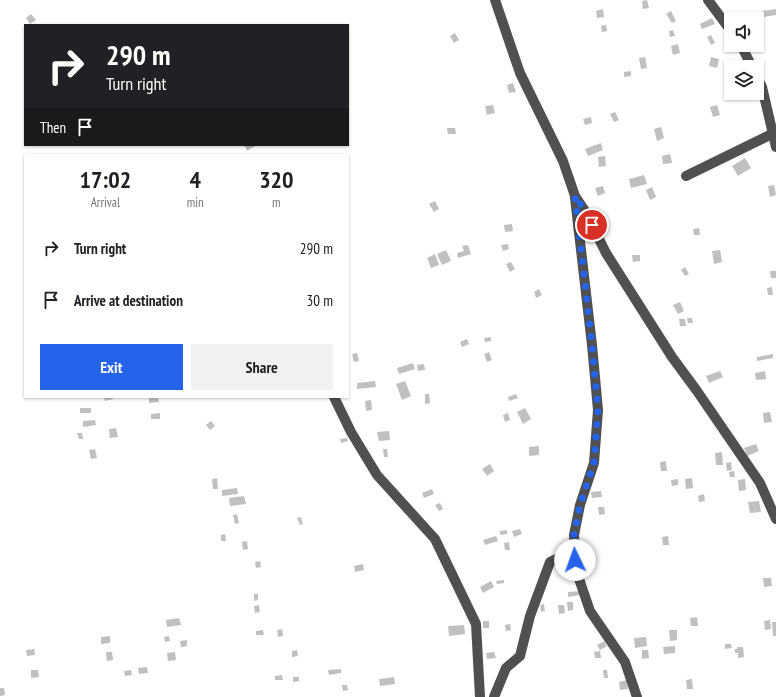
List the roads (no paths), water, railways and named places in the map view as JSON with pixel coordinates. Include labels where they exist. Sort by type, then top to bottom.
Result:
[{"type":"street","points":[[495,0],[520,73],[558,148],[575,196],[598,410],[594,463],[580,505],[574,535],[576,570],[590,611],[624,662],[637,697]]},
{"type":"street","points":[[708,0],[724,22]]},
{"type":"street","points":[[764,95],[776,147]]},
{"type":"street","points":[[686,176],[774,133]]},
{"type":"street","points":[[575,196],[585,211],[606,253],[672,357],[760,483],[776,519]]},
{"type":"street","points":[[334,398],[351,432],[377,475],[435,539],[476,624],[480,697]]},
{"type":"street","points":[[494,697],[506,668],[520,656],[530,616],[550,562],[575,550]]}]
